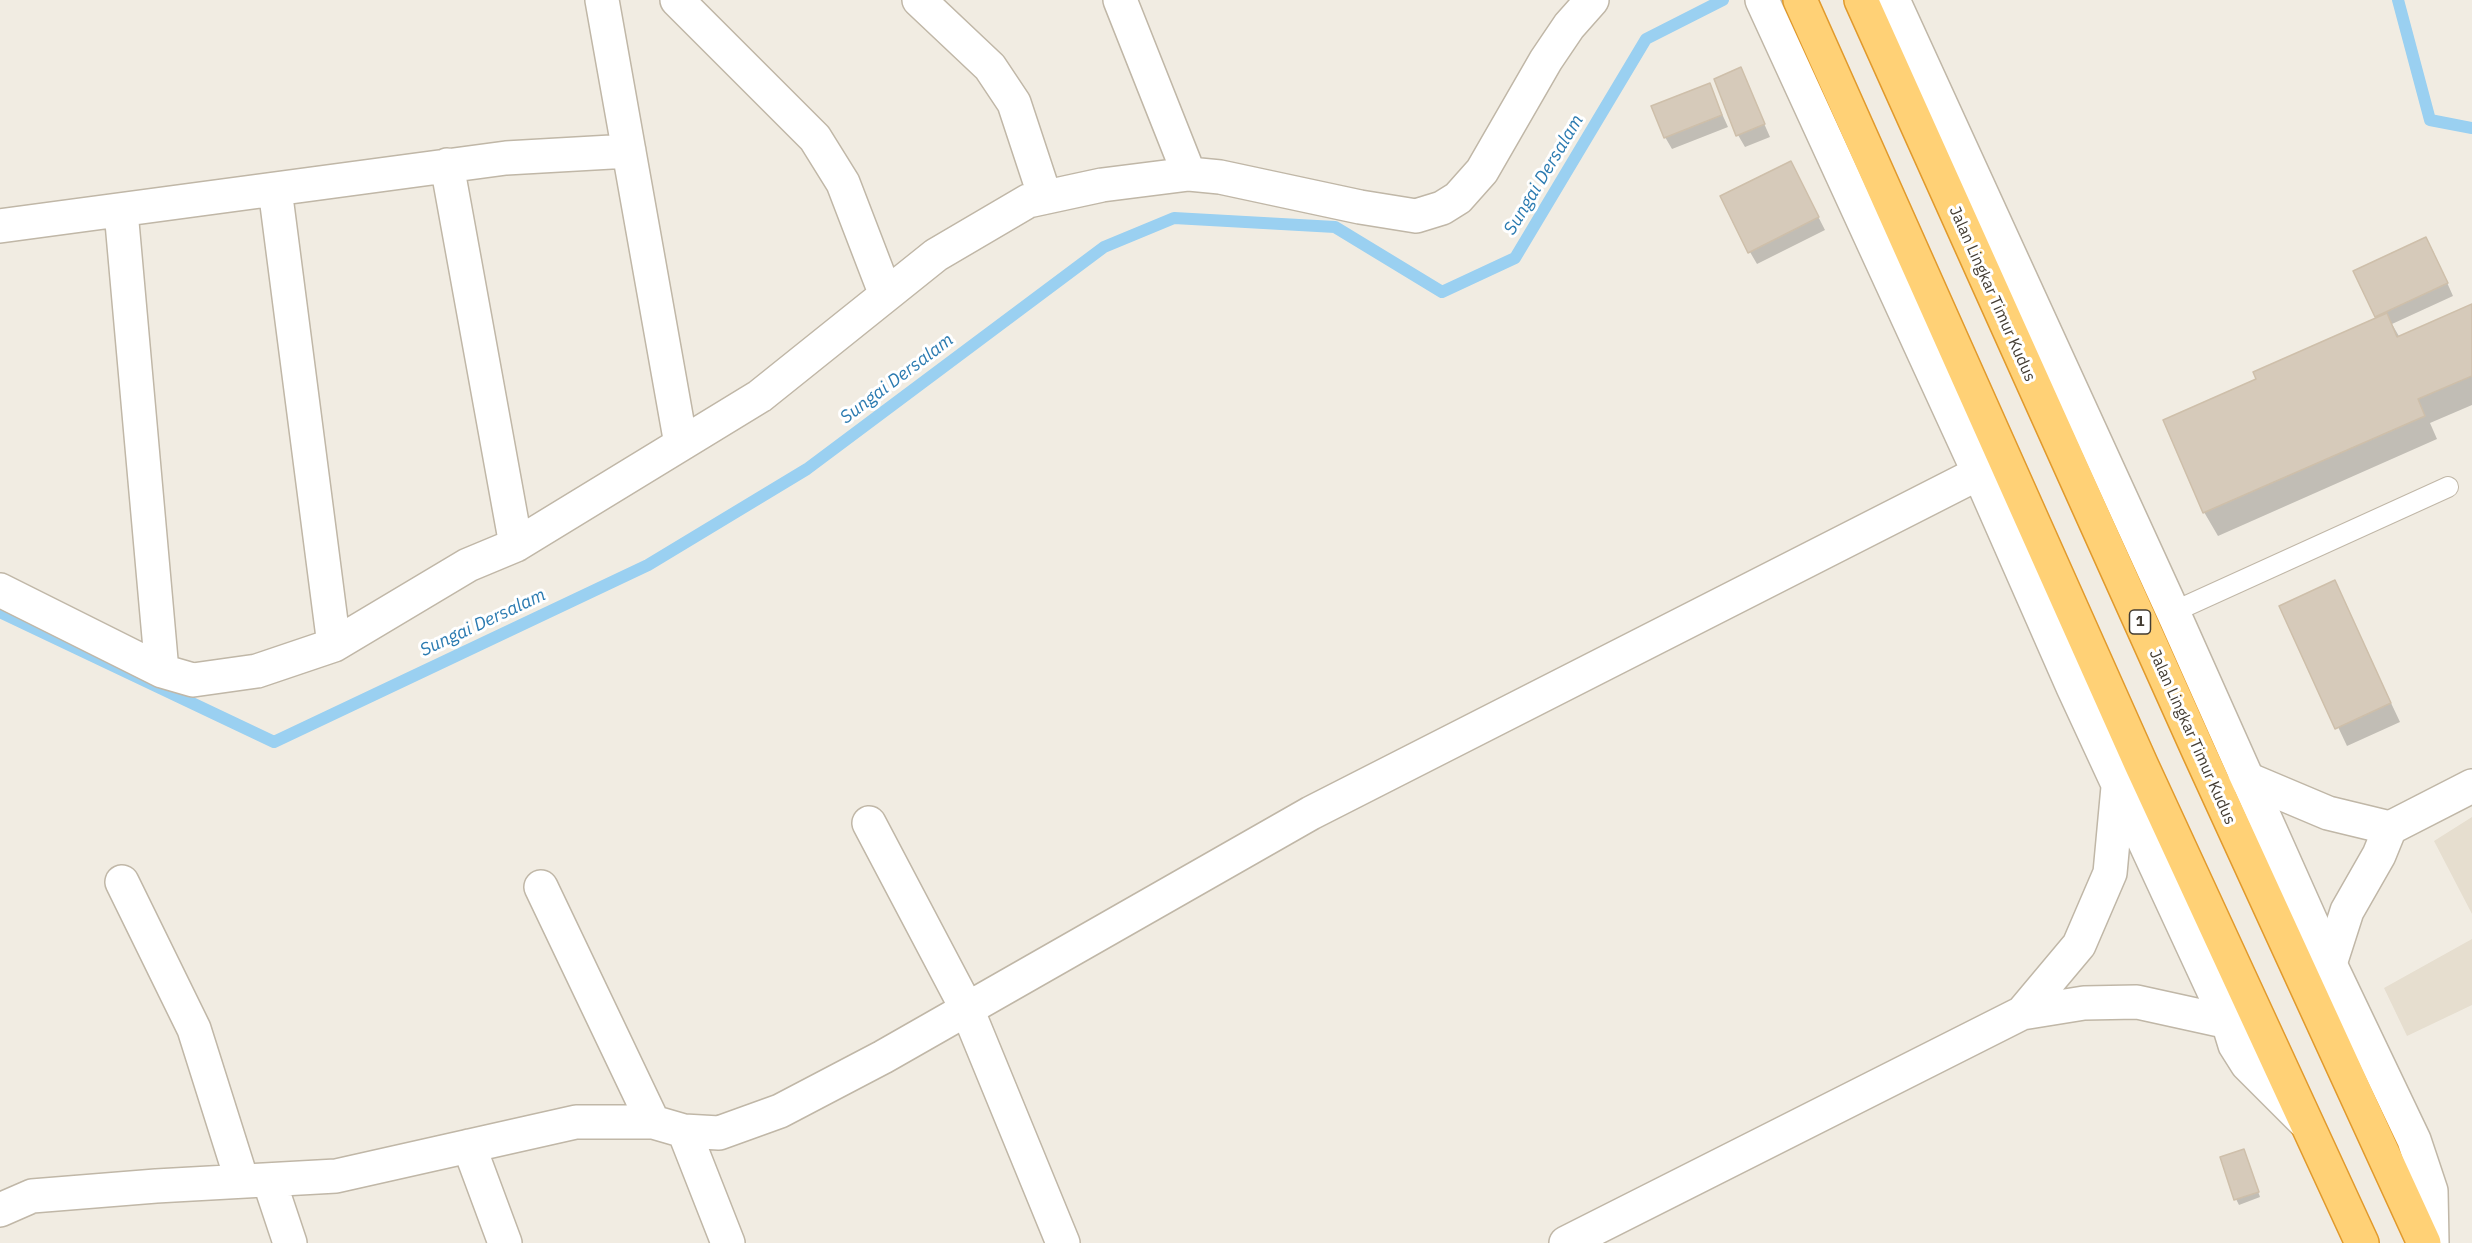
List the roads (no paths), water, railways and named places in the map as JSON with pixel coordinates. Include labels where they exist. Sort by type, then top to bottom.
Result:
[{"type":"highway","points":[[1800,0],[2141,764],[2362,1243]]},
{"type":"highway","name":"Jalan Lingkar Timur Kudus","points":[[1861,0],[2112,560],[2424,1243]]},
{"type":"street","points":[[602,0],[681,444]]},
{"type":"street","points":[[677,0],[815,138],[843,183],[886,295]]},
{"type":"street","points":[[919,0],[990,67],[1014,103],[1045,197]]},
{"type":"street","points":[[1119,0],[1189,174]]},
{"type":"street","points":[[0,590],[162,671],[193,681],[257,672],[334,645],[468,565],[516,545],[760,396],[936,255],[1028,201],[1102,184],[1189,174],[1220,177],[1360,207],[1416,216],[1442,208],[1458,198],[1482,171],[1546,60],[1569,26],[1592,0]]},
{"type":"street","points":[[1762,0],[1979,472],[2073,687],[2228,1022],[2235,1045],[2247,1064],[2304,1121]]},
{"type":"street","points":[[1893,0],[2173,612],[2245,778],[2330,964],[2414,1140],[2431,1191],[2432,1243]]},
{"type":"street","points":[[0,226],[447,165],[506,158],[628,151]]},
{"type":"street","points":[[447,165],[516,545]]},
{"type":"street","points":[[275,189],[334,645]]},
{"type":"street","points":[[121,211],[162,671]]},
{"type":"street","points":[[0,1210],[32,1196],[336,1176],[576,1122],[653,1122],[684,1131],[719,1132],[780,1111],[967,1010],[1311,813],[1979,472]]},
{"type":"street","points":[[2245,778],[2328,813],[2390,828]]},
{"type":"street","points":[[2022,1013],[2079,945],[2110,873],[2118,784]]},
{"type":"street","points":[[2330,964],[2348,911],[2379,855],[2390,828],[2472,786]]},
{"type":"street","points":[[869,824],[967,1010],[1063,1243]]},
{"type":"street","points":[[122,882],[194,1029],[255,1180],[290,1243]]},
{"type":"street","points":[[541,887],[653,1122]]},
{"type":"street","points":[[1577,1240],[2022,1013],[2084,1003],[2137,1002],[2228,1022]]},
{"type":"street","points":[[684,1131],[728,1243]]},
{"type":"street","points":[[469,1146],[505,1243]]},
{"type":"lane","points":[[2173,612],[2448,487]]},
{"type":"waterway","name":"Sungai Dersalam","points":[[0,612],[274,742],[648,565],[807,469],[1104,247],[1174,218],[1335,227],[1442,292],[1515,258],[1646,39],[1723,0]]},
{"type":"waterway","name":"Sungai Dersalam","points":[[2398,0],[2430,120],[2472,128]]}]
